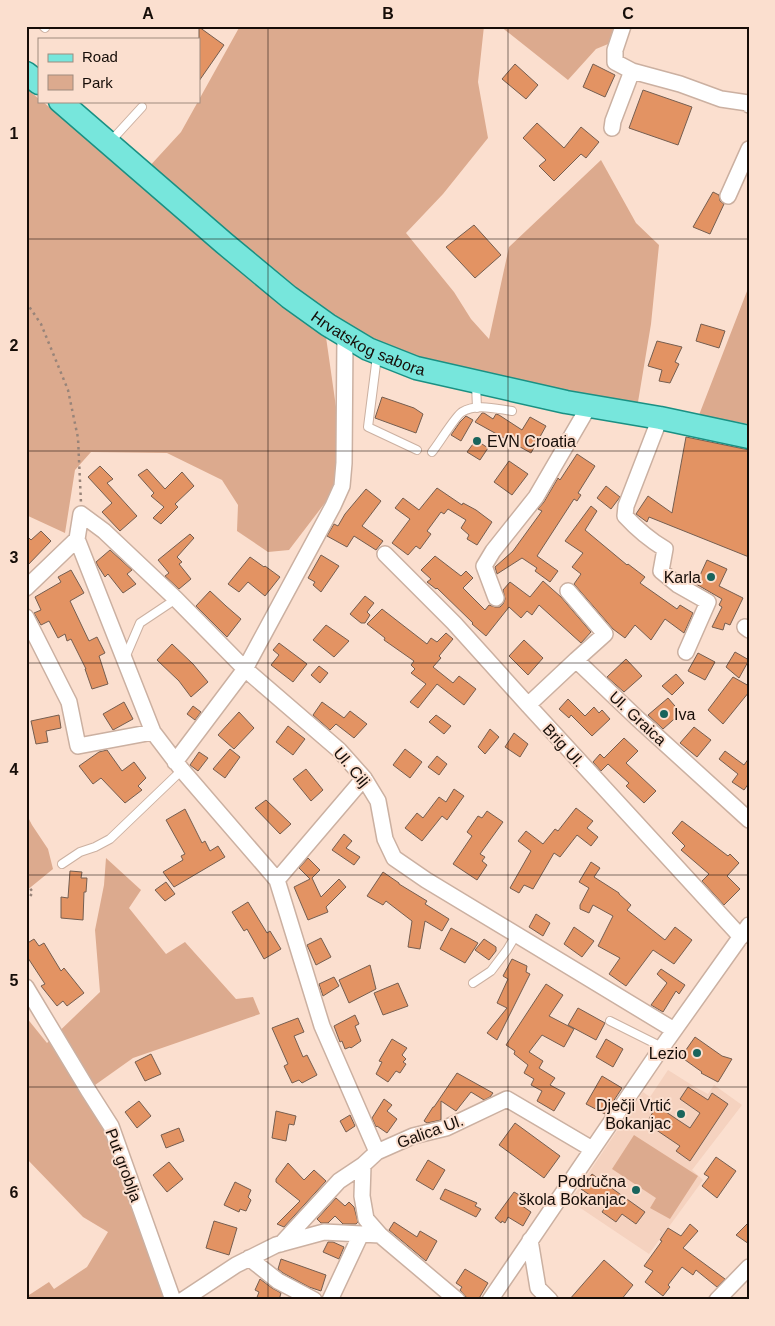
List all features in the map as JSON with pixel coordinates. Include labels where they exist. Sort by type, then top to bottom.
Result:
[{"type":"main road","points":[[26,73],[38,82]]},
{"type":"main road","name":"Hrvatskog sabora","points":[[61,102],[289,297],[345,336],[378,353],[416,368],[476,382],[749,437]]},
{"type":"street","points":[[623,26],[615,50],[614,62],[632,71],[680,84],[722,99],[748,103],[749,105]]},
{"type":"street","points":[[612,128],[632,71]]},
{"type":"street","points":[[728,196],[749,149]]},
{"type":"street","points":[[178,766],[245,668],[342,486],[344,462],[345,336]]},
{"type":"street","points":[[496,598],[484,566],[493,551],[536,497],[589,406]]},
{"type":"street","points":[[660,418],[626,506],[625,516],[636,527],[666,549],[661,570],[678,585],[708,602],[686,652]]},
{"type":"street","points":[[81,514],[77,539],[153,732],[178,766],[277,880],[322,1026],[377,1152]]},
{"type":"street","name":"Ul. Cilj","points":[[81,514],[104,531],[245,668],[339,750],[364,778],[378,801],[385,839],[394,858],[426,880],[674,1030]]},
{"type":"street","points":[[26,588],[77,539]]},
{"type":"street","name":"Brig Ul.","points":[[385,554],[454,623],[528,705],[746,931]]},
{"type":"street","points":[[528,705],[605,634],[568,591]]},
{"type":"street","points":[[26,617],[69,702],[78,746],[153,732]]},
{"type":"street","name":"Ul. Graica","points":[[576,660],[749,820]]},
{"type":"street","points":[[277,880],[364,778]]},
{"type":"street","points":[[490,1300],[662,1047],[746,931]]},
{"type":"street","name":"Put groblja","points":[[26,987],[111,1126],[173,1300]]},
{"type":"street","name":"Galica Ul.","points":[[281,1244],[340,1181],[363,1165],[377,1152],[412,1136],[446,1128],[507,1099],[592,1149]]},
{"type":"street","points":[[363,1165],[362,1196],[366,1219],[380,1235],[457,1300]]},
{"type":"street","points":[[183,1300],[236,1264],[276,1245],[324,1232],[380,1235]]},
{"type":"street","points":[[330,1300],[361,1234]]},
{"type":"street","points":[[530,1240],[537,1294],[550,1300]]},
{"type":"street","points":[[249,1258],[278,1281],[314,1300]]},
{"type":"street","points":[[717,1300],[749,1267]]},
{"type":"lane","points":[[109,143],[142,107]]},
{"type":"lane","points":[[378,353],[368,427],[417,450]]},
{"type":"lane","points":[[476,382],[478,408]]},
{"type":"lane","points":[[432,452],[461,412],[472,408],[512,411]]},
{"type":"lane","points":[[125,659],[140,623],[176,599]]},
{"type":"lane","points":[[62,864],[80,852],[110,840],[178,766]]},
{"type":"lane","points":[[473,983],[491,971],[516,935]]},
{"type":"lane","points":[[610,1021],[662,1047]]},
{"type":"path","points":[[26,302],[41,324],[68,390],[78,438],[81,514]]},
{"type":"path","points":[[26,884],[33,892],[26,902]]},
{"type":"shaded area","points":[[668,1070],[708,1094],[714,1085],[742,1105],[692,1170],[703,1180],[649,1254],[570,1201],[643,1092],[650,1097]]},
{"type":"green space","points":[[240,26],[484,26],[478,82],[488,138],[443,194],[406,233],[454,292],[471,319],[489,339],[509,247],[601,160],[636,223],[659,245],[651,324],[636,414],[566,402],[325,330],[344,463],[331,495],[289,550],[268,552],[237,531],[238,505],[222,480],[167,453],[91,452],[75,470],[65,533],[26,515],[26,88],[38,98],[38,102],[43,102],[136,181],[181,132],[198,102],[200,102],[200,98]]},
{"type":"green space","points":[[500,26],[618,26],[613,42],[596,49],[568,80]]},
{"type":"green space","points":[[749,286],[749,424],[699,415]]},
{"type":"green space","points":[[26,813],[48,849],[53,869],[26,891]]},
{"type":"green space","points":[[106,858],[141,890],[129,908],[166,954],[185,942],[236,999],[253,997],[260,1014],[133,1058],[88,1090],[111,1126],[173,1300],[26,1300],[26,1297],[49,1282],[54,1289],[87,1267],[108,1232],[83,1217],[26,1158],[26,1017],[47,1043],[100,992],[95,930],[104,885]]},
{"type":"green space","points":[[634,1135],[698,1176],[670,1219],[650,1208],[656,1198],[612,1169]]},
{"type":"building","points":[[199,27],[224,45],[200,80],[200,38]]},
{"type":"building","points":[[515,64],[538,85],[526,99],[502,79]]},
{"type":"building","points":[[593,64],[615,75],[605,97],[583,87]]},
{"type":"building","points":[[643,90],[692,107],[678,145],[629,128]]},
{"type":"building","points":[[537,123],[564,148],[581,127],[599,142],[586,158],[581,154],[554,181],[539,166],[546,160],[523,138]]},
{"type":"building","points":[[713,192],[719,195],[720,201],[724,204],[710,234],[693,227]]},
{"type":"building","points":[[474,225],[501,255],[475,278],[446,247]]},
{"type":"building","points":[[701,324],[725,331],[719,348],[696,341]]},
{"type":"building","points":[[657,341],[682,347],[675,362],[679,364],[670,383],[659,381],[662,370],[648,366]]},
{"type":"building","points":[[382,397],[414,408],[423,414],[416,433],[375,418]]},
{"type":"building","points":[[482,413],[493,419],[496,414],[499,415],[522,430],[530,417],[546,426],[531,453],[475,422]]},
{"type":"building","points":[[466,416],[473,420],[461,441],[451,435]]},
{"type":"building","points":[[686,437],[749,450],[749,557],[649,517],[647,522],[636,514],[648,496],[672,513]]},
{"type":"building","points":[[476,440],[488,448],[480,460],[467,452]]},
{"type":"building","points":[[577,454],[595,466],[578,493],[581,495],[577,501],[574,499],[537,556],[558,571],[550,582],[535,571],[537,568],[522,558],[497,574],[495,567],[513,551],[542,511],[538,509],[558,478],[560,480]]},
{"type":"building","points":[[509,461],[528,474],[512,495],[494,482]]},
{"type":"building","points":[[100,466],[113,479],[107,483],[137,516],[120,531],[102,512],[112,503],[88,477]]},
{"type":"building","points":[[147,469],[165,489],[182,472],[194,486],[175,504],[178,507],[161,524],[153,518],[164,507],[151,496],[154,493],[138,475]]},
{"type":"building","points":[[606,486],[620,497],[611,509],[597,498]]},
{"type":"building","points":[[437,488],[462,505],[463,503],[476,510],[492,522],[477,545],[467,539],[469,535],[461,528],[466,520],[448,509],[444,514],[441,512],[427,531],[431,534],[420,549],[416,546],[408,555],[392,543],[410,519],[395,508],[403,498],[419,510]]},
{"type":"building","points":[[366,489],[381,501],[362,526],[383,541],[376,550],[354,536],[347,547],[327,536],[334,524],[338,526],[345,514]]},
{"type":"building","points":[[591,506],[597,511],[585,530],[627,565],[645,577],[640,583],[677,609],[680,605],[693,613],[684,633],[665,619],[651,640],[635,625],[625,638],[613,629],[574,584],[581,574],[572,567],[583,553],[565,541]]},
{"type":"building","points":[[41,531],[51,541],[26,567],[26,535],[31,540]]},
{"type":"building","points":[[190,534],[194,538],[177,557],[182,562],[179,564],[191,579],[179,589],[165,576],[169,573],[158,560]]},
{"type":"building","points":[[110,550],[132,570],[127,574],[136,584],[123,593],[108,574],[105,577],[96,562]]},
{"type":"building","points":[[321,555],[339,566],[321,592],[313,585],[315,582],[308,578]]},
{"type":"building","points":[[435,556],[461,576],[466,571],[473,578],[463,588],[485,610],[489,605],[500,607],[503,604],[505,599],[503,590],[510,582],[530,597],[543,581],[561,597],[591,632],[581,643],[539,605],[532,615],[527,611],[521,618],[509,607],[486,636],[437,588],[427,582],[431,579],[421,570]]},
{"type":"building","points":[[250,557],[280,577],[265,596],[248,582],[239,592],[228,584]]},
{"type":"building","points":[[707,560],[727,569],[719,586],[743,598],[730,625],[725,623],[723,630],[712,627],[722,607],[719,605],[722,599],[696,584]]},
{"type":"building","points":[[71,570],[84,593],[70,601],[89,641],[97,637],[105,653],[99,656],[108,684],[92,689],[86,669],[71,639],[67,641],[65,634],[58,638],[49,621],[41,625],[34,613],[41,610],[35,597],[61,582],[58,577]]},
{"type":"building","points":[[210,591],[241,619],[227,637],[196,606]]},
{"type":"building","points":[[365,596],[374,603],[367,612],[370,615],[365,623],[361,623],[350,614]]},
{"type":"building","points":[[382,609],[427,644],[431,638],[437,642],[446,633],[453,639],[439,656],[441,658],[433,667],[453,683],[459,676],[476,689],[464,705],[437,684],[418,708],[410,702],[426,684],[411,673],[415,669],[411,665],[414,661],[384,640],[385,638],[367,624]]},
{"type":"building","points":[[326,625],[349,641],[334,657],[313,640]]},
{"type":"building","points":[[524,640],[543,658],[528,675],[509,656]]},
{"type":"building","points":[[279,643],[307,664],[293,682],[271,665],[279,655],[273,650]]},
{"type":"building","points":[[172,644],[208,682],[191,697],[179,681],[157,660]]},
{"type":"building","points":[[735,652],[749,660],[739,678],[726,667]]},
{"type":"building","points":[[698,653],[715,662],[705,680],[688,671]]},
{"type":"building","points":[[626,659],[642,676],[624,692],[607,677]]},
{"type":"building","points":[[319,666],[328,673],[320,683],[311,675]]},
{"type":"building","points":[[676,674],[684,683],[672,695],[662,686]]},
{"type":"building","points":[[733,677],[749,686],[749,692],[723,724],[708,710]]},
{"type":"building","name":"Iva","points":[[668,698],[681,713],[663,729],[648,715]]},
{"type":"building","points":[[568,699],[585,716],[594,707],[599,713],[602,710],[610,719],[592,736],[571,715],[569,718],[559,709]]},
{"type":"building","points":[[124,702],[133,719],[113,730],[103,714]]},
{"type":"building","points":[[322,702],[344,718],[350,711],[367,724],[354,738],[336,724],[330,730],[313,715]]},
{"type":"building","points":[[193,706],[201,712],[195,720],[187,714]]},
{"type":"building","points":[[239,712],[254,728],[234,749],[218,735]]},
{"type":"building","points":[[59,715],[61,728],[46,731],[48,742],[36,744],[31,721]]},
{"type":"building","points":[[436,715],[451,726],[444,734],[429,722]]},
{"type":"building","points":[[288,726],[305,739],[293,755],[276,742]]},
{"type":"building","points":[[694,727],[711,740],[697,757],[680,743]]},
{"type":"building","points":[[490,729],[499,737],[485,754],[478,747]]},
{"type":"building","points":[[514,733],[528,744],[520,757],[505,747]]},
{"type":"building","points":[[624,738],[638,751],[626,763],[656,791],[644,803],[626,786],[629,783],[608,764],[601,771],[593,762],[600,754],[604,758]]},
{"type":"building","points":[[230,749],[240,757],[225,778],[213,769]]},
{"type":"building","points":[[405,749],[422,762],[410,778],[393,765]]},
{"type":"building","points":[[107,750],[122,771],[134,762],[146,778],[138,786],[142,790],[125,803],[101,778],[93,784],[79,766],[99,752]]},
{"type":"building","points":[[725,751],[744,765],[749,758],[749,783],[744,790],[732,782],[738,774],[719,759]]},
{"type":"building","points":[[199,752],[208,758],[198,771],[190,765]]},
{"type":"building","points":[[437,756],[447,764],[439,775],[428,767]]},
{"type":"building","points":[[306,769],[323,790],[311,801],[293,779]]},
{"type":"building","points":[[454,789],[464,796],[447,820],[442,816],[422,841],[405,828],[417,813],[423,818],[439,797],[446,802]]},
{"type":"building","points":[[266,800],[291,824],[280,834],[255,808]]},
{"type":"building","points":[[576,808],[593,821],[587,828],[598,837],[591,846],[577,835],[560,857],[554,853],[533,889],[524,885],[519,893],[510,888],[531,851],[518,841],[526,831],[543,844],[555,829],[558,831]]},
{"type":"building","points":[[185,809],[202,843],[205,841],[210,851],[218,846],[225,857],[174,887],[163,872],[183,860],[181,856],[185,854],[166,820]]},
{"type":"building","points":[[487,811],[503,822],[480,854],[485,857],[482,861],[487,865],[477,880],[453,864],[472,836],[467,832],[478,816],[482,818]]},
{"type":"building","points":[[682,821],[728,856],[730,854],[739,863],[727,876],[740,889],[724,905],[702,881],[709,874],[681,850],[685,846],[672,833]]},
{"type":"building","points":[[344,834],[352,841],[346,848],[360,857],[354,865],[332,850]]},
{"type":"building","points":[[308,858],[320,870],[312,878],[321,897],[339,879],[346,887],[326,907],[328,912],[308,920],[294,887],[310,879],[299,868]]},
{"type":"building","points":[[591,862],[600,868],[594,877],[619,893],[631,905],[627,910],[665,940],[675,927],[692,940],[674,964],[653,950],[626,986],[609,974],[620,958],[598,946],[613,916],[593,905],[589,913],[580,909],[580,905],[589,888],[579,882]]},
{"type":"building","points":[[70,871],[82,872],[81,878],[87,878],[86,892],[84,892],[83,920],[61,918],[61,897],[68,898]]},
{"type":"building","points":[[383,872],[427,901],[425,904],[449,919],[442,931],[425,921],[420,949],[408,947],[412,921],[386,901],[383,905],[367,896]]},
{"type":"building","points":[[166,882],[175,894],[165,901],[155,890]]},
{"type":"building","points":[[248,902],[267,933],[270,931],[281,949],[264,959],[247,929],[244,931],[232,912]]},
{"type":"building","points":[[536,914],[550,923],[543,936],[529,927]]},
{"type":"building","points":[[574,927],[594,941],[582,957],[564,944]]},
{"type":"building","points":[[451,928],[478,943],[465,963],[440,949]]},
{"type":"building","points":[[321,938],[331,957],[316,965],[307,945]]},
{"type":"building","points":[[34,939],[39,946],[44,943],[61,971],[64,968],[84,993],[67,1006],[63,1001],[57,1006],[41,986],[45,984],[26,955],[26,944]]},
{"type":"building","points":[[484,939],[496,947],[496,951],[489,960],[475,950]]},
{"type":"building","points":[[512,959],[527,966],[526,972],[530,974],[497,1040],[487,1033],[507,1008],[497,1003],[508,979],[503,976]]},
{"type":"building","points":[[370,965],[376,989],[349,1003],[339,980]]},
{"type":"building","points":[[661,969],[685,985],[679,994],[676,991],[663,1012],[651,1005],[667,983],[657,974]]},
{"type":"building","points":[[334,977],[339,986],[323,996],[319,984]]},
{"type":"building","points":[[398,983],[408,1006],[383,1015],[374,993]]},
{"type":"building","points":[[546,984],[563,995],[549,1016],[574,1029],[564,1047],[542,1035],[529,1052],[543,1061],[539,1068],[555,1078],[550,1085],[565,1093],[554,1111],[537,1101],[542,1091],[531,1085],[534,1079],[524,1073],[528,1065],[514,1054],[515,1051],[506,1045]]},
{"type":"building","points":[[578,1008],[605,1023],[596,1040],[568,1025]]},
{"type":"building","points":[[355,1015],[359,1024],[355,1026],[361,1041],[351,1048],[345,1049],[334,1026]]},
{"type":"building","points":[[298,1018],[304,1032],[294,1036],[303,1057],[307,1055],[317,1075],[302,1083],[299,1080],[292,1083],[284,1066],[288,1064],[272,1028]]},
{"type":"building","points":[[695,1037],[722,1056],[732,1059],[718,1082],[701,1073],[681,1057]]},
{"type":"building","points":[[392,1039],[407,1048],[402,1055],[406,1059],[403,1062],[406,1064],[400,1073],[396,1071],[388,1082],[376,1074],[382,1062],[379,1061]]},
{"type":"building","points":[[606,1039],[623,1049],[613,1067],[596,1057]]},
{"type":"building","points":[[151,1054],[161,1074],[145,1081],[135,1062]]},
{"type":"building","points":[[457,1073],[493,1093],[484,1100],[471,1092],[456,1111],[441,1101],[441,1120],[427,1123],[424,1121]]},
{"type":"building","points":[[602,1076],[622,1088],[605,1114],[586,1104]]},
{"type":"building","points":[[688,1087],[708,1100],[712,1093],[728,1104],[690,1161],[676,1151],[680,1146],[646,1123],[657,1106],[690,1128],[700,1113],[680,1099]]},
{"type":"building","points":[[384,1099],[392,1105],[387,1111],[397,1119],[387,1133],[376,1127],[372,1118]]},
{"type":"building","points":[[139,1101],[151,1116],[137,1128],[125,1112]]},
{"type":"building","points":[[276,1111],[296,1116],[294,1125],[289,1124],[286,1141],[272,1138]]},
{"type":"building","points":[[350,1115],[355,1126],[346,1132],[340,1121]]},
{"type":"building","points":[[515,1123],[560,1156],[544,1178],[499,1145]]},
{"type":"building","points":[[179,1128],[184,1141],[166,1148],[161,1135]]},
{"type":"building","points":[[716,1157],[736,1171],[717,1198],[702,1186],[709,1177],[704,1174]]},
{"type":"building","points":[[428,1160],[445,1170],[433,1190],[416,1180]]},
{"type":"building","points":[[169,1162],[183,1179],[167,1192],[153,1175]]},
{"type":"building","points":[[288,1163],[304,1180],[314,1170],[326,1181],[284,1227],[277,1224],[300,1201],[276,1182],[276,1179]]},
{"type":"building","points":[[592,1174],[645,1212],[636,1224],[622,1214],[616,1222],[602,1212],[606,1206],[581,1189]]},
{"type":"building","points":[[235,1182],[251,1190],[248,1197],[251,1200],[246,1211],[240,1209],[239,1212],[224,1205]]},
{"type":"building","points":[[445,1189],[477,1203],[475,1206],[481,1209],[476,1217],[440,1199]]},
{"type":"building","points":[[514,1192],[523,1197],[518,1203],[531,1212],[523,1226],[508,1217],[505,1223],[502,1221],[501,1223],[495,1218]]},
{"type":"building","points":[[336,1198],[345,1206],[349,1202],[354,1207],[358,1222],[356,1224],[343,1224],[335,1216],[328,1223],[321,1223],[317,1219]]},
{"type":"building","points":[[214,1221],[237,1228],[229,1255],[206,1248]]},
{"type":"building","points":[[394,1222],[417,1237],[420,1231],[437,1241],[426,1261],[389,1230]]},
{"type":"building","points":[[749,1222],[749,1244],[736,1235]]},
{"type":"building","points":[[690,1224],[698,1231],[683,1248],[725,1279],[717,1287],[696,1270],[693,1275],[682,1267],[668,1285],[670,1287],[663,1296],[645,1282],[653,1271],[644,1266],[662,1241],[660,1240],[668,1228],[681,1236]]},
{"type":"building","points":[[328,1242],[344,1247],[339,1259],[323,1252]]},
{"type":"building","points":[[281,1259],[326,1275],[321,1291],[309,1287],[278,1269]]},
{"type":"building","points":[[604,1260],[633,1285],[621,1300],[569,1300]]},
{"type":"building","points":[[465,1269],[488,1283],[478,1300],[470,1300],[466,1297],[460,1290],[462,1287],[456,1283]]},
{"type":"building","points":[[260,1279],[281,1293],[279,1300],[256,1300],[259,1292],[255,1290]]},
{"type":"place","name":"EVN Croatia","points":[[477,441]]},
{"type":"place","name":"Karla","points":[[711,577]]},
{"type":"place","name":"Iva","points":[[664,714]]},
{"type":"place","name":"Lezio","points":[[697,1053]]},
{"type":"place","name":"Dječji Vrtić Bokanjac","points":[[681,1114]]},
{"type":"place","name":"Područna škola Bokanjac","points":[[636,1190]]}]
